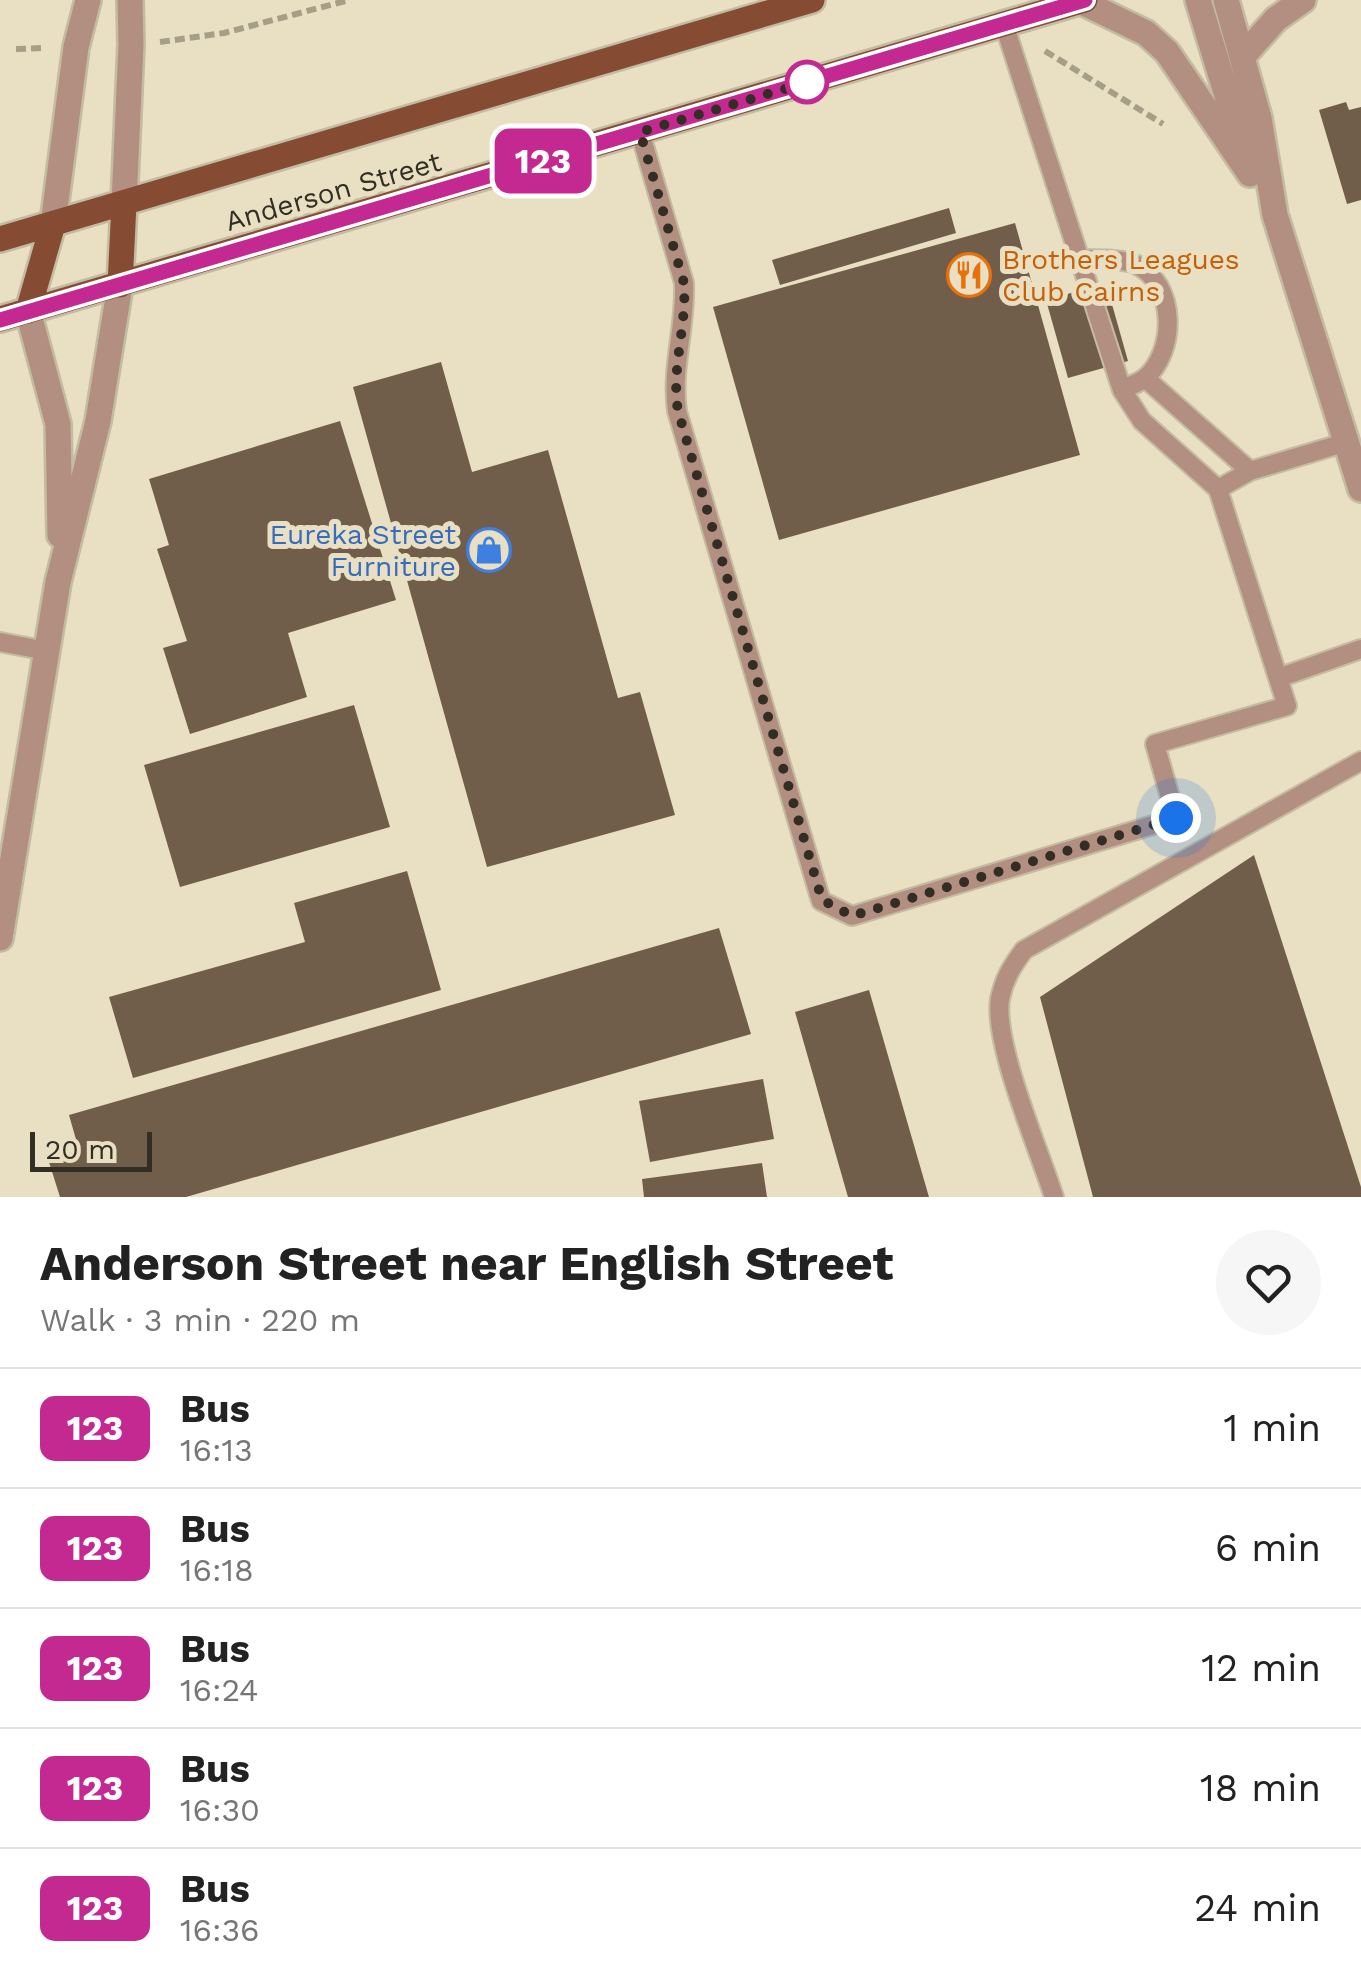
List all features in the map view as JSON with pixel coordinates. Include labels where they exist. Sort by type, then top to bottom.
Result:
[{"type":"main road","name":"Anderson Street","points":[[0,239],[812,0]]},
{"type":"main road","name":"Anderson Street","points":[[0,320],[1083,1]]},
{"type":"main road","points":[[120,285],[124,204]]},
{"type":"main road","points":[[28,311],[52,224]]},
{"type":"street","points":[[52,224],[76,47],[88,0]]},
{"type":"street","points":[[124,204],[130,0]]},
{"type":"street","points":[[1198,0],[1250,174]]},
{"type":"street","points":[[1226,0],[1259,118],[1275,215],[1361,489]]},
{"type":"street","points":[[1243,56],[1276,19],[1304,0]]},
{"type":"street","points":[[1083,1],[1146,34],[1167,52],[1275,215]]},
{"type":"street","points":[[0,938],[60,575],[98,421],[120,285]]},
{"type":"street","points":[[28,311],[58,424],[60,575]]},
{"type":"lane","points":[[640,132],[684,283],[685,302],[674,366],[678,411],[822,900],[852,916],[1176,818],[1154,744],[1288,706],[1218,489],[1142,421],[1122,390],[1004,24]]},
{"type":"lane","points":[[1080,259],[1130,262],[1156,280],[1165,297],[1168,327],[1157,361],[1145,378],[1122,390]]},
{"type":"lane","points":[[1145,378],[1250,471]]},
{"type":"lane","points":[[1218,489],[1250,471],[1347,442]]},
{"type":"lane","points":[[0,642],[47,651]]},
{"type":"lane","points":[[1278,678],[1361,649]]},
{"type":"lane","points":[[1054,1197],[1001,1038],[1000,1003],[1007,972],[1024,950],[1361,761]]},
{"type":"path","points":[[182,40],[290,18],[349,0]]},
{"type":"path","points":[[16,49],[46,48]]},
{"type":"path","points":[[1061,62],[1163,124]]},
{"type":"building","points":[[1346,102],[1349,110],[1361,107],[1361,200],[1347,204],[1319,110]]},
{"type":"building","points":[[949,208],[956,233],[780,285],[772,260]]},
{"type":"building","points":[[1015,223],[1080,455],[779,540],[713,307]]},
{"type":"building","points":[[1106,283],[1128,361],[1068,378],[1046,300]]},
{"type":"building","points":[[441,362],[472,472],[548,450],[618,698],[640,692],[675,815],[487,867],[353,387]]},
{"type":"building","points":[[340,421],[396,600],[288,633],[307,697],[190,734],[163,648],[187,641],[157,549],[169,545],[149,479]]},
{"type":"building","points":[[354,705],[390,827],[180,887],[144,765]]},
{"type":"building","points":[[1254,855],[1361,1197],[1093,1197],[1040,997]]},
{"type":"building","points":[[407,871],[441,990],[133,1078],[109,997],[305,942],[294,903]]},
{"type":"building","points":[[719,928],[751,1034],[186,1197],[60,1197],[48,1159],[79,1150],[69,1115]]},
{"type":"building","points":[[869,990],[929,1197],[848,1197],[795,1012]]},
{"type":"building","points":[[763,1079],[774,1139],[650,1162],[639,1101]]},
{"type":"building","points":[[762,1163],[767,1197],[644,1197],[642,1179]]},
{"type":"bus line","name":"123","points":[[0,320],[1085,0]]},
{"type":"place","name":"Brothers Leagues Club Cairns","points":[[969,275]]},
{"type":"place","name":"Eureka Street Furniture","points":[[489,550]]},
{"type":"route","points":[[807,82],[822,78],[640,132],[684,283],[685,302],[674,366],[678,411],[822,900],[852,916],[1176,818]]}]
